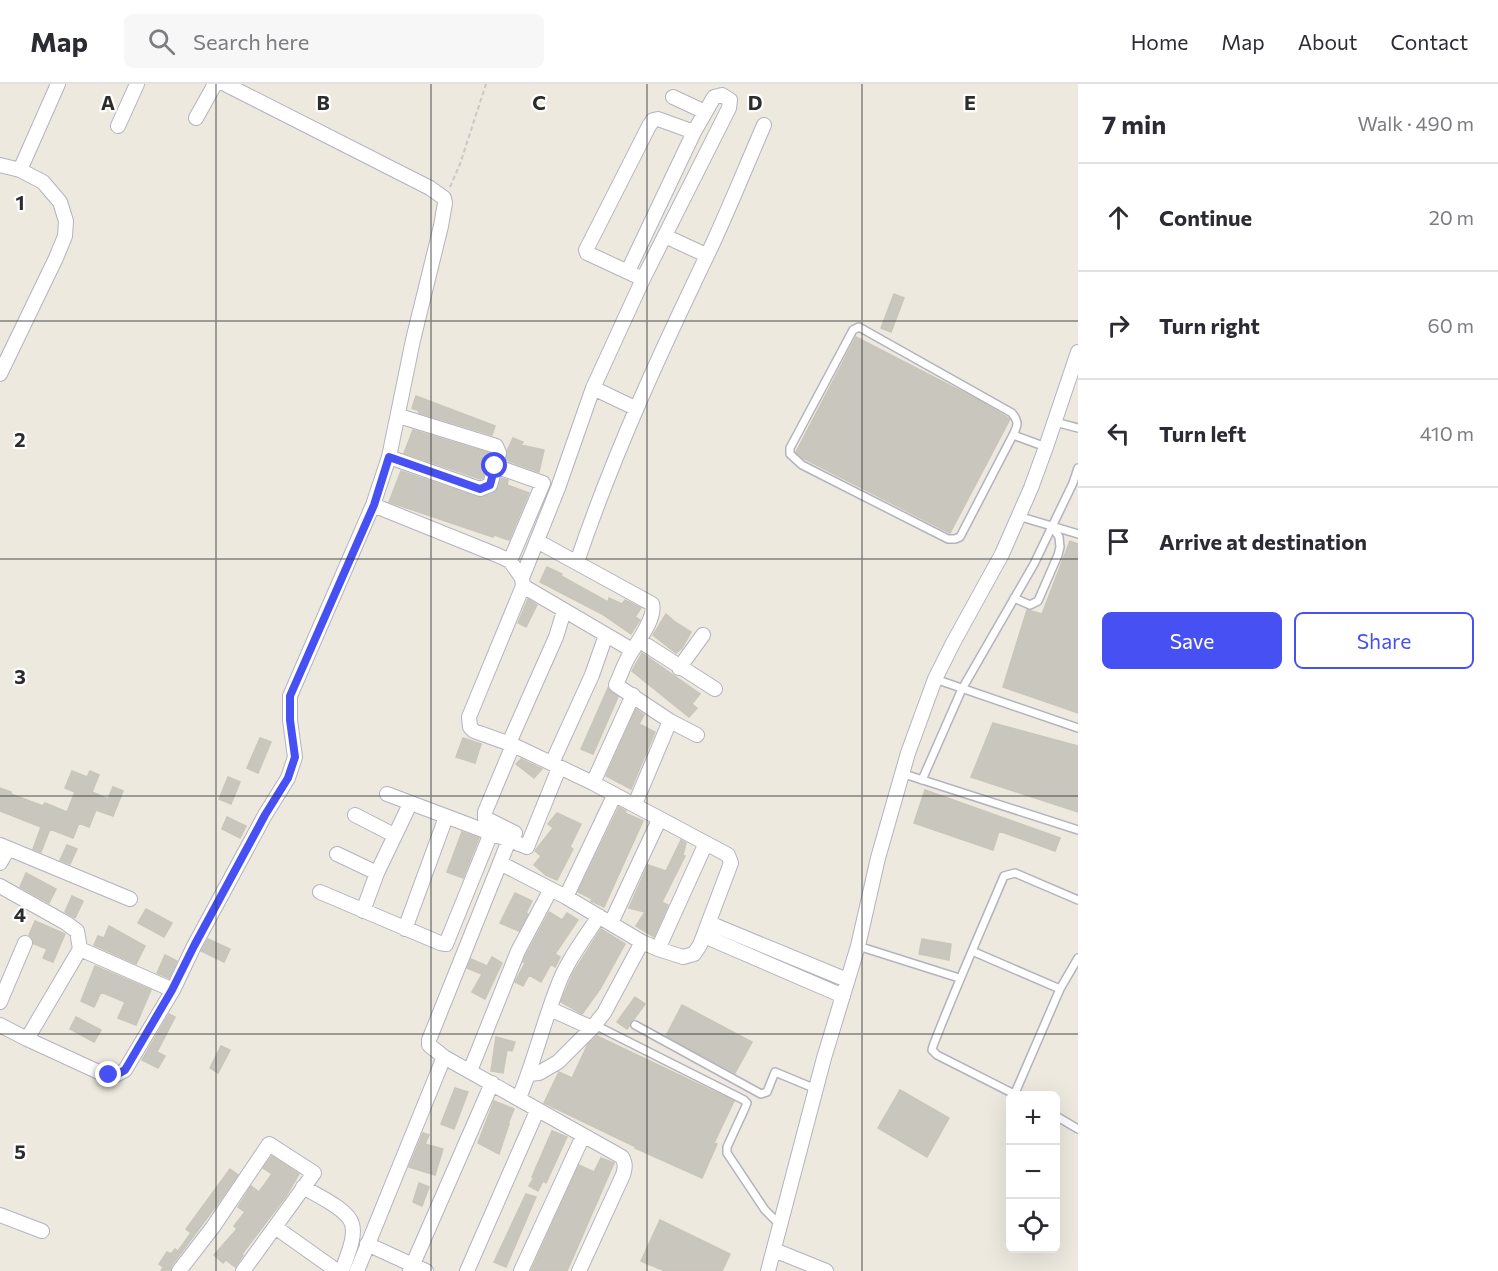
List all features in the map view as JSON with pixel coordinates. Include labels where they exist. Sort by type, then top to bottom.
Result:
[{"type":"street","points":[[20,170],[58,84]]},
{"type":"street","points":[[118,126],[137,84]]},
{"type":"street","points":[[196,118],[215,84]]},
{"type":"street","points":[[0,1025],[27,1040],[103,1074],[116,1075],[125,1070],[172,990],[260,825],[288,778],[295,757],[290,720],[290,696],[374,505],[399,417],[413,340],[441,226],[444,198],[430,188],[225,84]]},
{"type":"street","points":[[500,863],[566,897],[642,942],[683,957],[689,957],[694,954],[706,929],[731,863],[728,855],[659,820],[634,804],[511,744],[474,731],[470,727],[469,717],[522,582],[593,388],[643,279],[729,108],[731,101],[722,95],[714,97],[694,132],[628,271]]},
{"type":"street","points":[[673,97],[705,112]]},
{"type":"street","points":[[643,279],[587,253],[587,247],[651,123],[658,119],[694,132]]},
{"type":"street","points":[[577,562],[599,498],[636,408],[764,125]]},
{"type":"street","points":[[0,165],[20,170],[43,182],[60,202],[66,221],[65,236],[57,258],[0,375]]},
{"type":"street","points":[[665,236],[706,255]]},
{"type":"street","points":[[768,1271],[816,1089],[858,946],[878,858],[901,773],[921,713],[953,643],[1002,554],[1046,447],[1078,352]]},
{"type":"street","points":[[593,388],[636,408]]},
{"type":"street","points":[[389,457],[480,489],[490,485],[499,453],[496,446],[399,417]]},
{"type":"street","points":[[495,466],[543,483],[510,561]]},
{"type":"street","points":[[374,505],[510,561],[522,582],[564,611],[606,635],[636,646],[679,668],[715,689]]},
{"type":"street","points":[[537,541],[652,604],[653,611],[616,685]]},
{"type":"street","points":[[510,836],[485,818],[485,812],[556,637],[564,611]]},
{"type":"street","points":[[518,872],[555,765],[606,635]]},
{"type":"street","points":[[679,668],[703,635]]},
{"type":"street","points":[[592,675],[616,685],[670,721],[697,735]]},
{"type":"street","points":[[593,783],[633,695]]},
{"type":"street","points":[[634,804],[670,721]]},
{"type":"street","points":[[387,794],[491,833],[510,836],[529,843]]},
{"type":"street","points":[[566,897],[614,796]]},
{"type":"street","points":[[363,911],[377,873],[410,804]]},
{"type":"street","points":[[355,815],[394,835]]},
{"type":"street","points":[[405,929],[446,817]]},
{"type":"street","points":[[519,1098],[563,974],[580,945],[605,920],[659,820]]},
{"type":"street","points":[[320,892],[444,944],[448,942],[491,833]]},
{"type":"street","points":[[510,836],[429,1040],[429,1045],[444,1057],[519,1098],[537,1111],[622,1157],[626,1167],[579,1271]]},
{"type":"street","points":[[658,949],[706,843]]},
{"type":"street","points":[[0,863],[4,847],[130,899]]},
{"type":"street","points":[[337,854],[377,873]]},
{"type":"street","points":[[0,886],[77,931],[80,949],[27,1040]]},
{"type":"street","points":[[470,1071],[518,951],[551,889]]},
{"type":"street","points":[[706,929],[776,952],[847,980]]},
{"type":"street","points":[[706,929],[770,966],[843,996]]},
{"type":"street","points":[[529,1074],[539,1073],[558,1062],[594,1027],[604,1013],[642,942]]},
{"type":"street","points":[[0,1002],[25,943]]},
{"type":"street","points":[[80,949],[172,990]]},
{"type":"street","points":[[770,966],[776,952]]},
{"type":"street","points":[[550,1009],[594,1027]]},
{"type":"street","points":[[357,1271],[444,1057]]},
{"type":"street","points":[[412,1268],[492,1083]]},
{"type":"street","points":[[467,1271],[537,1111]]},
{"type":"street","points":[[521,1271],[583,1136]]},
{"type":"street","points":[[179,1271],[213,1227],[269,1144],[314,1173],[244,1271]]},
{"type":"street","points":[[303,1187],[344,1211],[352,1223],[352,1236],[342,1271]]},
{"type":"street","points":[[0,1215],[42,1231]]},
{"type":"street","points":[[275,1227],[337,1271]]},
{"type":"street","points":[[367,1244],[412,1268],[426,1271]]},
{"type":"street","points":[[774,1250],[826,1271]]},
{"type":"lane","points":[[859,327],[1012,413],[1018,425],[1013,435],[960,537],[955,540],[948,539],[802,465],[790,454],[790,448],[853,330],[859,327]]},
{"type":"lane","points":[[1055,422],[1078,428]]},
{"type":"lane","points":[[1013,435],[1046,447]]},
{"type":"lane","points":[[922,780],[962,689],[1034,564],[1078,468]]},
{"type":"lane","points":[[1018,516],[1078,534]]},
{"type":"lane","points":[[1014,598],[1030,605],[1038,601],[1060,547],[1059,537],[1052,526]]},
{"type":"lane","points":[[935,679],[1078,728]]},
{"type":"lane","points":[[901,773],[1078,830]]},
{"type":"lane","points":[[1011,1091],[937,1055],[932,1050],[959,978],[1004,876],[1015,873],[1078,900]]},
{"type":"lane","points":[[858,946],[959,978]]},
{"type":"lane","points":[[972,951],[1060,989]]},
{"type":"lane","points":[[1018,1091],[1060,989],[1078,958]]},
{"type":"lane","points":[[634,1025],[761,1094],[767,1092],[775,1072],[816,1089]]},
{"type":"lane","points":[[594,1027],[747,1103],[727,1147],[727,1153],[765,1210],[781,1226]]},
{"type":"lane","points":[[1060,1118],[1078,1129]]},
{"type":"path","points":[[444,198],[460,164],[486,84]]},
{"type":"building","points":[[894,294],[904,298],[891,332],[881,328]]},
{"type":"building","points":[[856,337],[1010,419],[950,533],[803,458],[796,452]]},
{"type":"building","points":[[416,396],[495,426],[492,435],[419,413],[412,408]]},
{"type":"building","points":[[413,430],[489,453],[483,478],[480,479],[404,453]]},
{"type":"building","points":[[513,438],[523,442],[521,445],[544,450],[539,472],[506,460]]},
{"type":"building","points":[[401,471],[477,497],[483,497],[496,491],[501,478],[508,480],[507,485],[529,493],[509,540],[494,535],[493,537],[389,502]]},
{"type":"building","points":[[1070,541],[1078,544],[1078,713],[1003,687],[1027,610],[1042,614]]},
{"type":"building","points":[[547,567],[608,602],[609,598],[622,604],[625,600],[641,608],[635,617],[640,620],[631,634],[602,614],[540,582]]},
{"type":"building","points":[[528,599],[537,605],[526,627],[518,623]]},
{"type":"building","points":[[666,614],[691,632],[682,648],[676,653],[653,635]]},
{"type":"building","points":[[642,653],[700,694],[692,704],[697,708],[689,717],[632,671]]},
{"type":"building","points":[[608,688],[618,697],[593,754],[581,749]]},
{"type":"building","points":[[636,709],[644,715],[639,724],[655,732],[631,789],[606,776]]},
{"type":"building","points":[[993,723],[1078,746],[1078,812],[971,777]]},
{"type":"building","points":[[260,738],[271,742],[258,773],[247,768]]},
{"type":"building","points":[[463,738],[481,744],[475,763],[456,757]]},
{"type":"building","points":[[521,759],[542,769],[534,778],[516,764]]},
{"type":"building","points":[[72,771],[87,777],[90,771],[99,775],[92,792],[108,799],[113,787],[123,791],[113,816],[96,810],[89,827],[79,823],[73,838],[50,829],[41,852],[33,849],[41,827],[0,811],[0,788],[43,806],[45,803],[67,812],[75,792],[65,788]]},
{"type":"building","points":[[228,777],[240,782],[231,804],[219,799]]},
{"type":"building","points":[[925,790],[1060,838],[1055,851],[999,831],[993,850],[914,823]]},
{"type":"building","points":[[619,807],[626,811],[625,813],[643,821],[604,907],[578,892]]},
{"type":"building","points":[[557,813],[581,824],[570,847],[573,849],[557,880],[546,875],[534,865],[541,856],[535,851],[553,828],[548,824]]},
{"type":"building","points":[[227,817],[246,826],[240,838],[222,829]]},
{"type":"building","points":[[462,832],[479,838],[463,878],[447,872]]},
{"type":"building","points":[[681,840],[686,843],[683,855],[685,856],[662,902],[668,905],[654,937],[636,926],[645,912],[629,908],[648,865],[666,871]]},
{"type":"building","points":[[67,845],[77,849],[70,864],[60,860]]},
{"type":"building","points":[[26,873],[56,889],[49,903],[20,887]]},
{"type":"building","points":[[515,893],[532,901],[519,931],[500,923]]},
{"type":"building","points":[[72,896],[83,901],[75,918],[65,912]]},
{"type":"building","points":[[146,909],[172,923],[164,937],[138,923]]},
{"type":"building","points":[[549,912],[562,920],[567,913],[578,920],[555,954],[560,957],[555,967],[551,964],[541,982],[529,975],[523,986],[515,982],[525,963],[523,962],[526,955]]},
{"type":"building","points":[[35,921],[65,934],[53,962],[43,958],[47,949],[34,944],[29,935]]},
{"type":"building","points":[[109,926],[145,946],[136,964],[94,945],[98,936],[104,938]]},
{"type":"building","points":[[601,929],[625,944],[600,989],[582,1014],[561,1002],[573,973]]},
{"type":"building","points":[[208,939],[230,949],[224,962],[201,951]]},
{"type":"building","points":[[922,939],[951,944],[949,960],[919,954]]},
{"type":"building","points":[[165,955],[177,961],[169,978],[157,973]]},
{"type":"building","points":[[492,957],[502,963],[485,999],[472,992],[482,974],[467,968],[471,959],[487,966]]},
{"type":"building","points":[[95,966],[151,990],[136,1025],[118,1018],[125,1002],[101,992],[94,1007],[81,1001]]},
{"type":"building","points":[[635,997],[645,1004],[627,1029],[617,1022]]},
{"type":"building","points":[[682,1005],[752,1042],[735,1073],[666,1036]]},
{"type":"building","points":[[169,1014],[175,1017],[157,1052],[165,1056],[158,1068],[142,1060]]},
{"type":"building","points":[[76,1017],[101,1030],[94,1042],[70,1029]]},
{"type":"building","points":[[597,1036],[734,1101],[714,1143],[717,1144],[702,1178],[544,1103],[559,1072],[572,1078],[588,1044]]},
{"type":"building","points":[[496,1037],[515,1042],[512,1051],[507,1050],[503,1073],[491,1071]]},
{"type":"building","points":[[221,1046],[230,1050],[218,1073],[210,1068]]},
{"type":"building","points":[[455,1088],[468,1092],[454,1129],[441,1124]]},
{"type":"building","points":[[900,1090],[949,1118],[927,1157],[878,1128]]},
{"type":"building","points":[[494,1101],[514,1109],[499,1154],[478,1143]]},
{"type":"building","points":[[552,1131],[567,1137],[546,1183],[543,1181],[538,1191],[529,1186]]},
{"type":"building","points":[[423,1133],[429,1135],[425,1144],[443,1149],[435,1175],[409,1167]]},
{"type":"building","points":[[272,1156],[299,1174],[235,1267],[226,1260],[223,1263],[214,1255],[237,1229],[234,1226],[245,1212],[238,1207],[251,1186],[259,1192],[272,1174],[263,1168]]},
{"type":"building","points":[[601,1158],[614,1163],[567,1271],[531,1271],[579,1165],[594,1172]]},
{"type":"building","points":[[230,1169],[238,1175],[172,1265],[170,1271],[161,1271],[163,1267],[159,1264],[167,1252],[171,1254],[175,1249],[178,1251],[191,1233],[186,1229]]},
{"type":"building","points":[[419,1183],[429,1187],[422,1206],[413,1202]]},
{"type":"building","points":[[526,1194],[536,1197],[506,1267],[494,1262]]},
{"type":"building","points":[[660,1220],[730,1254],[722,1271],[665,1271],[641,1261]]},
{"type":"route","points":[[109,1075],[116,1075],[125,1070],[172,990],[293,767],[295,749],[289,699],[374,505],[389,457],[480,489],[490,485],[495,466]]}]
